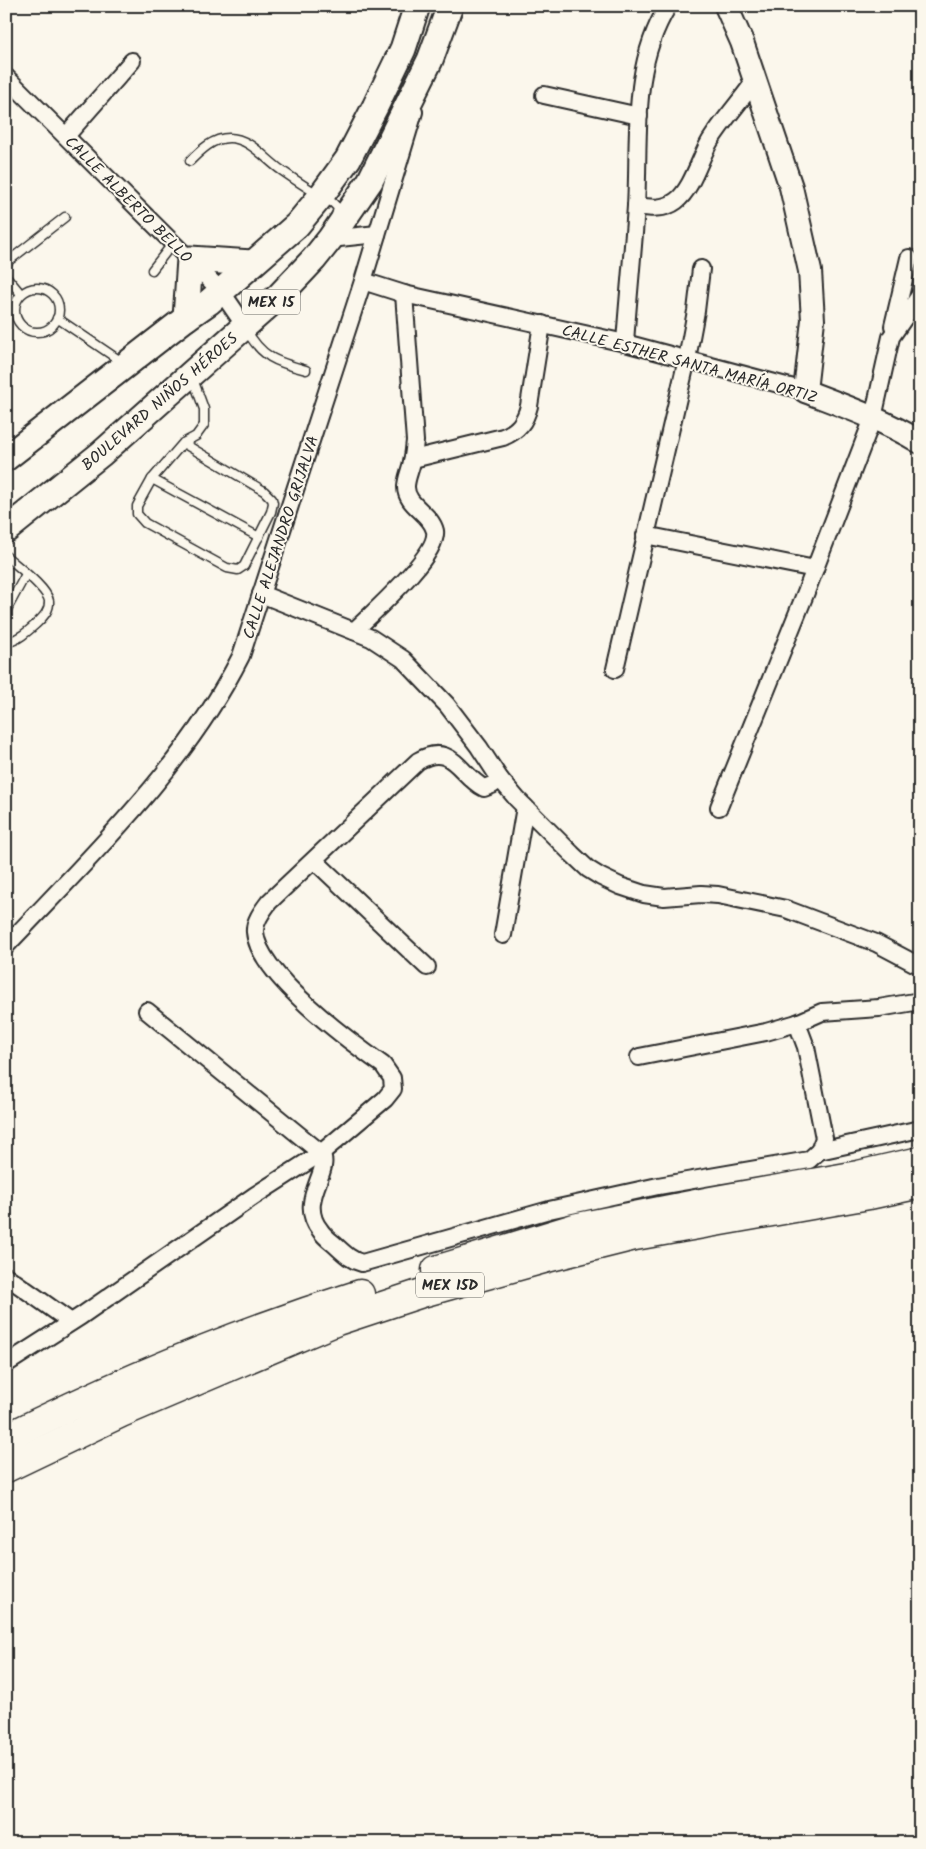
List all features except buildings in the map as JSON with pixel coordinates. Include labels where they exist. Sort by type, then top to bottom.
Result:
[{"type":"highway","name":"MEX 15D","points":[[6,1438],[166,1365],[239,1336],[339,1300],[426,1273],[578,1227],[920,1161]]},
{"type":"highway","name":"MEX 15D","points":[[6,1468],[121,1413],[337,1320],[422,1293],[635,1236],[869,1195],[920,1184]]},
{"type":"main road","name":"MEX 15","points":[[6,458],[209,302],[298,225],[348,159],[376,108],[403,49],[417,6]]},
{"type":"main road","name":"BOULEVARD NIÑOS HÉROES","points":[[6,530],[102,453],[280,295],[330,239],[370,181],[430,60],[450,6]]},
{"type":"main road","points":[[186,318],[182,251],[252,264]]},
{"type":"street","points":[[625,343],[636,206],[639,97],[646,56],[657,23],[668,6]]},
{"type":"street","points":[[726,6],[742,42],[791,187],[810,271],[813,320],[806,391]]},
{"type":"street","name":"CALLE ALEJANDRO GRIJALVA","points":[[6,946],[122,822],[161,776],[190,739],[226,684],[241,656],[363,281],[430,60]]},
{"type":"street","points":[[66,136],[132,62]]},
{"type":"street","name":"CALLE ALBERTO BELLO","points":[[8,81],[222,291],[245,326]]},
{"type":"street","points":[[636,206],[653,209],[668,206],[678,200],[690,182],[702,154],[716,132],[754,82]]},
{"type":"street","points":[[544,95],[639,116]]},
{"type":"street","points":[[330,239],[377,234]]},
{"type":"street","points":[[719,807],[815,569],[873,418],[909,258]]},
{"type":"street","points":[[615,669],[687,359],[696,311],[701,269]]},
{"type":"street","name":"CALLE ESTHER SANTA MARÍA ORTIZ","points":[[363,281],[404,294],[625,343],[806,391],[873,418],[904,432],[920,442]]},
{"type":"street","points":[[354,631],[400,587],[421,563],[435,537],[430,521],[410,500],[407,493],[406,485],[413,459],[415,441],[404,294]]},
{"type":"street","points":[[891,336],[920,296]]},
{"type":"street","name":"CALLE ESTHER SANTA MARÍA ORTIZ","points":[[413,459],[503,437],[520,427],[526,418],[529,406],[542,324]]},
{"type":"street","points":[[645,535],[815,569]]},
{"type":"street","points":[[261,594],[371,638],[404,659],[447,705],[500,779],[525,807],[553,837],[601,877],[644,894],[664,897],[701,894],[718,895],[786,909],[876,943],[914,963],[920,964]]},
{"type":"street","points":[[6,1364],[71,1322],[254,1196],[322,1153],[385,1099],[393,1089],[392,1078],[383,1065],[294,994],[268,963],[257,942],[254,930],[258,916],[269,902],[418,761],[435,754],[442,754],[450,758],[477,784],[484,788],[500,779]]},
{"type":"street","points":[[503,935],[525,807]]},
{"type":"street","points":[[314,860],[427,967]]},
{"type":"street","points":[[639,1057],[766,1032],[797,1023],[822,1012],[879,1008],[920,1001]]},
{"type":"street","points":[[147,1011],[322,1153],[324,1165],[312,1195],[311,1204],[315,1221],[319,1230],[352,1260],[362,1263],[549,1210],[658,1186],[809,1160],[819,1151],[824,1138],[806,1046],[797,1023]]},
{"type":"street","points":[[819,1151],[920,1129]]},
{"type":"street","points":[[6,1276],[71,1322]]},
{"type":"lane","points":[[190,160],[216,140],[240,139],[279,169],[338,208],[330,239]]},
{"type":"lane","points":[[6,263],[65,217]]},
{"type":"lane","points":[[152,270],[182,251]]},
{"type":"lane","points":[[6,276],[21,294]]},
{"type":"lane","points":[[29,289],[45,289],[57,301],[59,310],[57,318],[45,330],[37,332],[28,330],[16,318],[17,301],[21,294],[29,289]]},
{"type":"lane","points":[[57,318],[126,365]]},
{"type":"lane","points":[[245,326],[255,344],[266,354],[276,360],[306,370]]},
{"type":"lane","points":[[183,443],[259,488],[272,499],[272,512],[244,566],[238,570],[227,568],[140,519],[137,514],[137,506],[152,479],[183,443],[200,432],[205,419],[204,409],[191,374]]},
{"type":"lane","points":[[152,479],[259,537]]},
{"type":"lane","points":[[6,556],[43,589],[49,600],[49,607],[45,615],[15,641],[6,642]]},
{"type":"lane","points":[[6,611],[26,574]]}]
